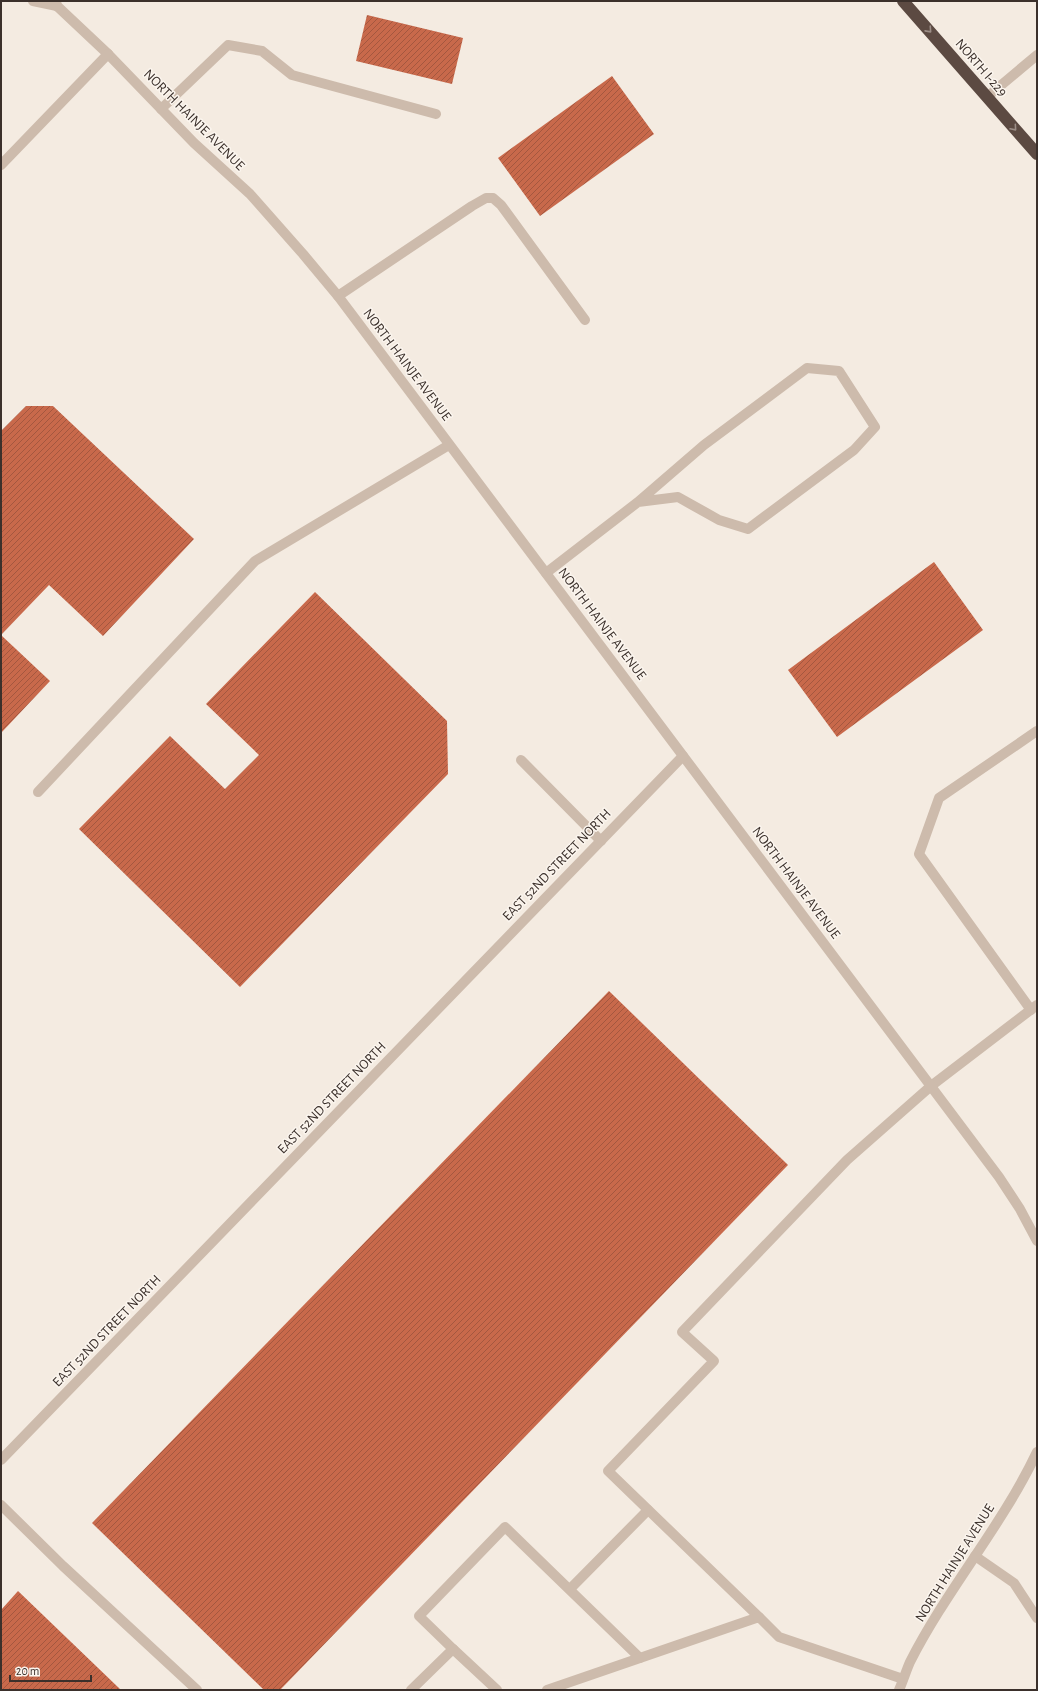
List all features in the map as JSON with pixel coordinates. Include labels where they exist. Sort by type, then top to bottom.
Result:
[{"type":"highway","name":"NORTH I-229","points":[[903,1],[1036,154]]},
{"type":"street","points":[[33,1],[57,3]]},
{"type":"street","name":"NORTH HAINJE AVENUE","points":[[57,3],[194,143],[250,194],[338,296],[999,1177],[1036,1237]]},
{"type":"street","points":[[161,109],[228,45],[262,51],[292,75],[436,114]]},
{"type":"street","points":[[1,165],[108,54]]},
{"type":"street","points":[[987,97],[1037,55]]},
{"type":"street","points":[[338,296],[472,206],[486,198],[493,198],[501,205],[585,320]]},
{"type":"street","points":[[546,573],[638,502],[704,445],[807,368],[839,371],[875,427],[854,450],[748,529],[719,520],[678,497],[638,502]]},
{"type":"street","points":[[38,792],[255,561],[449,445]]},
{"type":"street","points":[[903,1679],[779,1637],[608,1471],[714,1361],[682,1332],[847,1160],[931,1086],[1034,1007],[919,854],[939,798],[1037,731]]},
{"type":"street","name":"EAST 52ND STREET NORTH","points":[[1,1460],[683,756]]},
{"type":"street","points":[[521,760],[601,841]]},
{"type":"street","name":"NORTH HAINJE AVENUE","points":[[899,1690],[910,1663],[935,1618],[1023,1481],[1037,1452]]},
{"type":"street","points":[[1,1505],[63,1566],[197,1690]]},
{"type":"street","points":[[570,1588],[648,1510]]},
{"type":"street","points":[[497,1690],[419,1616],[505,1527],[570,1588],[640,1658]]},
{"type":"street","points":[[975,1556],[1014,1583],[1037,1618]]},
{"type":"street","points":[[547,1690],[759,1617]]},
{"type":"street","points":[[411,1690],[453,1649]]},
{"type":"building","points":[[367,15],[463,38],[452,84],[356,61]]},
{"type":"building","points":[[612,76],[654,134],[540,216],[498,158]]},
{"type":"building","points":[[26,406],[53,406],[194,539],[103,636],[49,585],[1,635],[1,431]]},
{"type":"building","points":[[934,562],[983,630],[837,737],[788,670]]},
{"type":"building","points":[[315,592],[447,721],[448,774],[240,987],[79,829],[170,736],[225,789],[259,755],[206,704]]},
{"type":"building","points":[[1,635],[50,681],[1,733]]},
{"type":"building","points":[[609,991],[788,1165],[280,1690],[264,1690],[92,1523]]},
{"type":"building","points":[[18,1591],[121,1690],[1,1690],[1,1610]]}]
